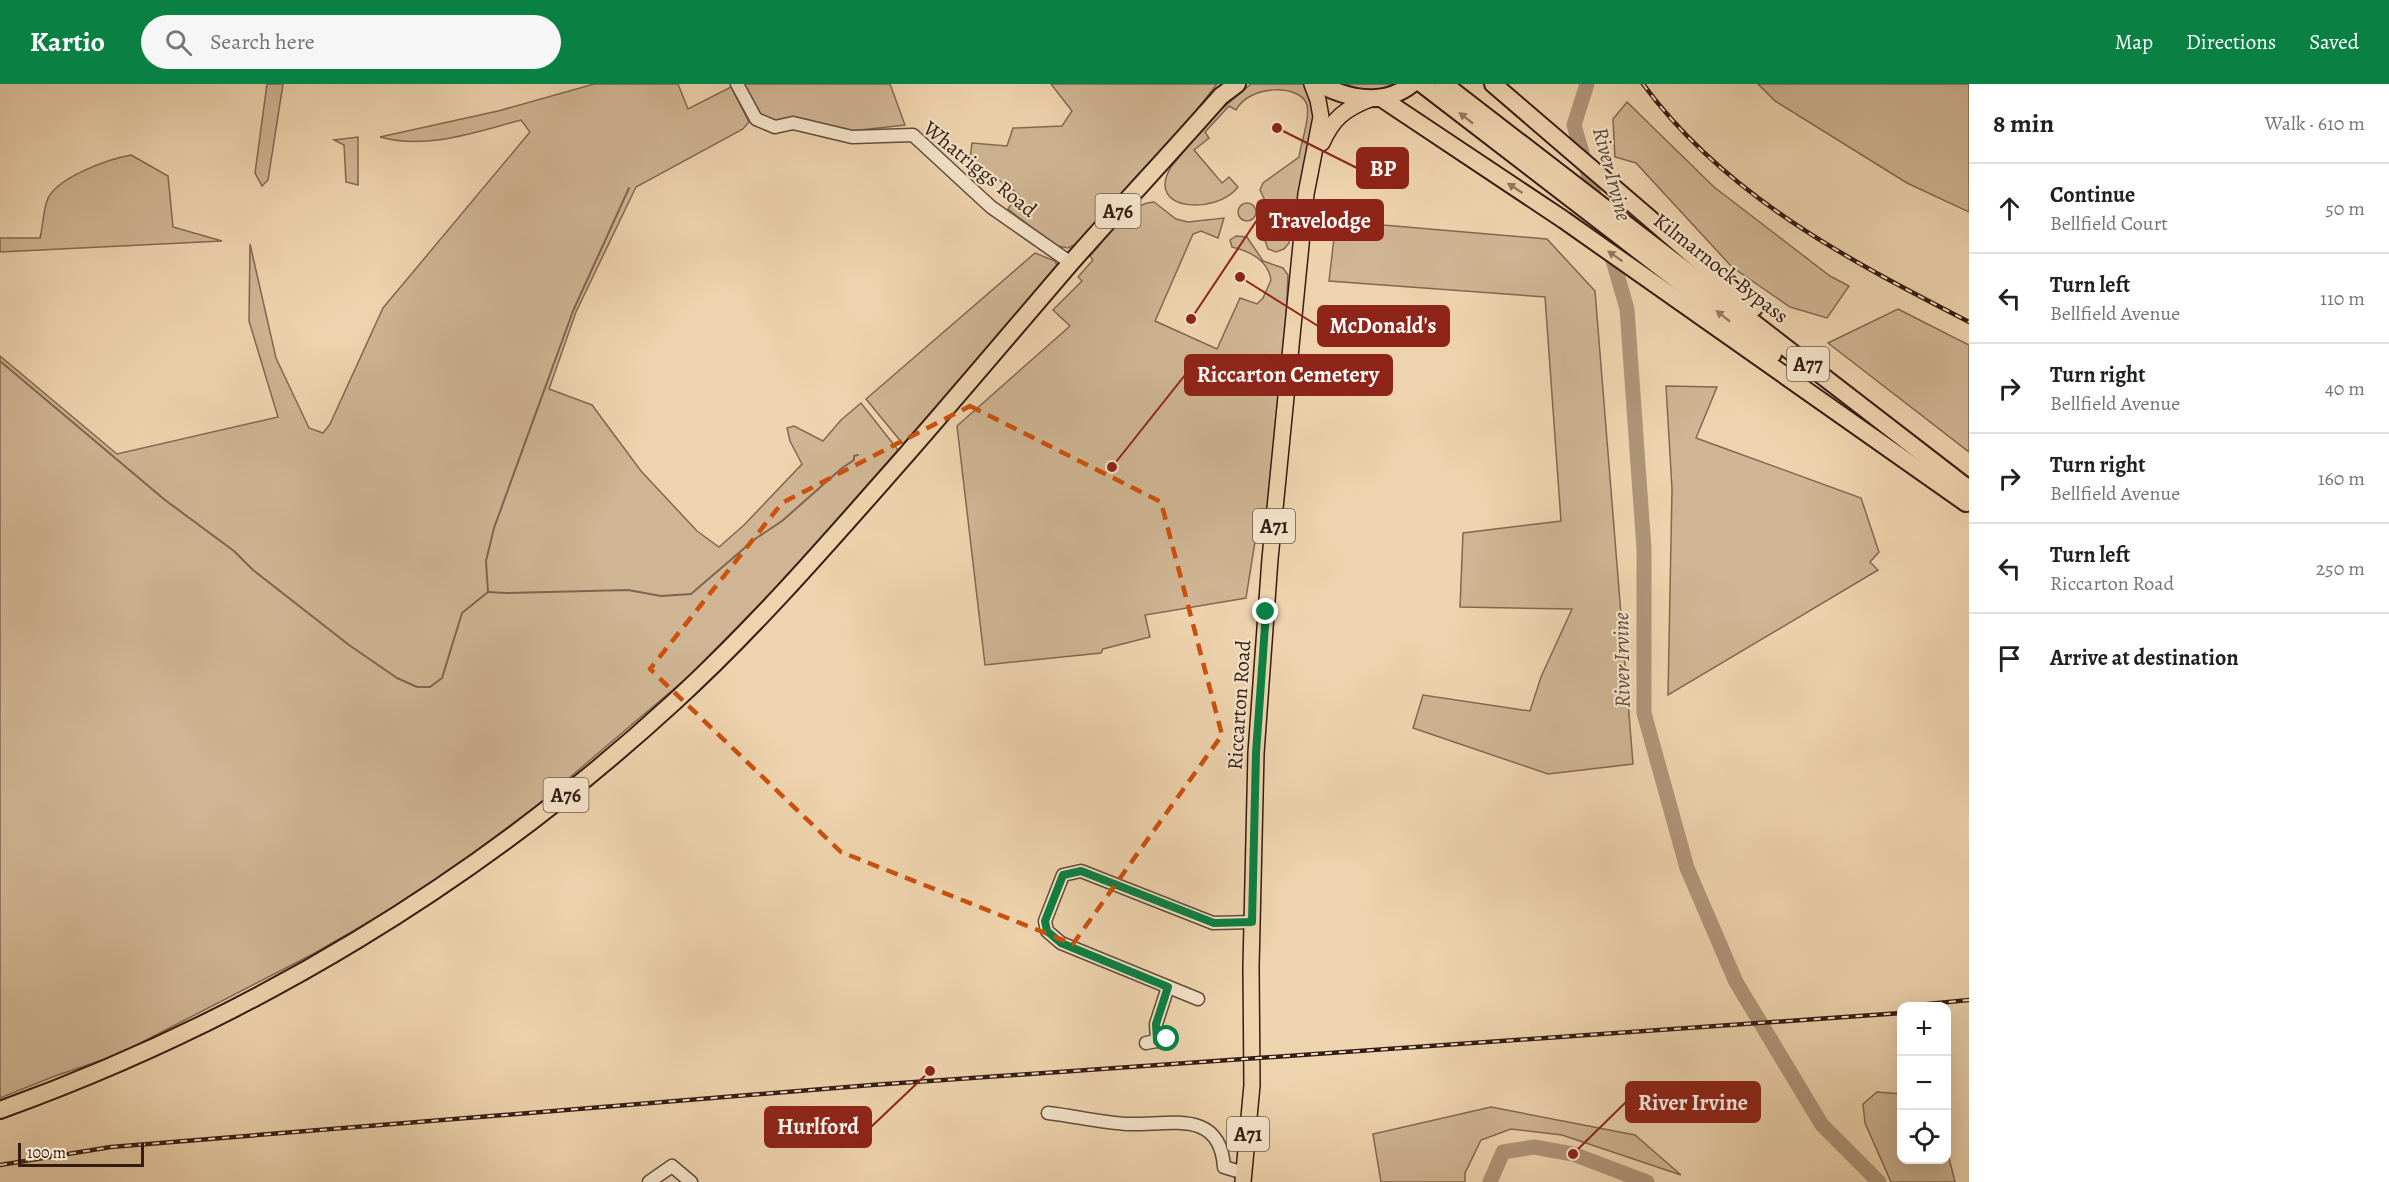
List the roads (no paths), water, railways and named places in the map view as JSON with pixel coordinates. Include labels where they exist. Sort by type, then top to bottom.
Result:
[{"type":"highway","name":"A76","points":[[0,1110],[146,1051],[308,970],[426,898],[571,791],[675,701],[766,611],[977,375],[1071,263],[1224,90],[1237,84]]},
{"type":"highway","points":[[1319,84],[1345,95],[1376,99],[1406,88]]},
{"type":"highway","name":"Kilmarnock Bypass","points":[[1422,84],[1562,193],[1968,497]]},
{"type":"highway","name":"Kilmarnock Bypass","points":[[1444,84],[1647,239],[1968,497]]},
{"type":"highway","name":"A77","points":[[1493,84],[1968,497]]},
{"type":"highway","name":"A77","points":[[1376,99],[1564,220],[1968,497]]},
{"type":"main road","name":"Riccarton Road","points":[[1243,1177],[1252,1086],[1252,922],[1256,753],[1270,560],[1306,194],[1321,117],[1312,84]]},
{"type":"main road","name":"Riccarton Road","points":[[1314,160],[1330,124],[1347,109],[1376,99]]},
{"type":"street","name":"Whatriggs Road","points":[[737,84],[756,119],[775,127],[793,123],[852,137],[913,135],[991,207],[1071,263]]},
{"type":"street","points":[[1198,999],[1061,943],[1047,931],[1045,921],[1063,875],[1081,871],[1214,923],[1252,922]]},
{"type":"street","points":[[1157,1041],[1156,1024],[1168,987]]},
{"type":"street","points":[[1048,1113],[1126,1124],[1187,1122],[1215,1137],[1221,1146],[1224,1167],[1243,1177]]},
{"type":"street","points":[[649,1182],[672,1166],[691,1182]]},
{"type":"waterway","name":"River Irvine","points":[[1587,84],[1574,125],[1627,309],[1644,549],[1644,713],[1687,868],[1736,982],[1822,1125],[1879,1182]]},
{"type":"waterway","points":[[0,361],[165,500],[234,551],[253,570],[349,645],[397,678],[417,687],[430,687],[442,678],[462,613],[488,592],[486,561],[494,528],[573,311],[629,188]]},
{"type":"waterway","points":[[488,592],[628,590],[661,596],[691,594],[755,539],[782,521],[854,460],[854,456],[858,455]]},
{"type":"waterway","name":"River Irvine","points":[[1490,1182],[1503,1152],[1534,1147],[1573,1154],[1647,1182]]},
{"type":"railway","points":[[1643,84],[1676,124],[1712,160],[1792,222],[1879,274],[1969,322]]},
{"type":"railway","points":[[1948,1002],[1969,1000]]},
{"type":"railway","points":[[0,1165],[111,1147],[872,1085],[1897,1013]]},
{"type":"place","name":"BP","points":[[1277,128]]},
{"type":"place","name":"McDonald's","points":[[1240,277]]},
{"type":"place","name":"Travelodge","points":[[1191,319]]},
{"type":"place","name":"Riccarton Cemetery","points":[[1112,467]]},
{"type":"place","name":"Hurlford","points":[[930,1071]]},
{"type":"place","name":"River Irvine","points":[[1573,1154]]}]
